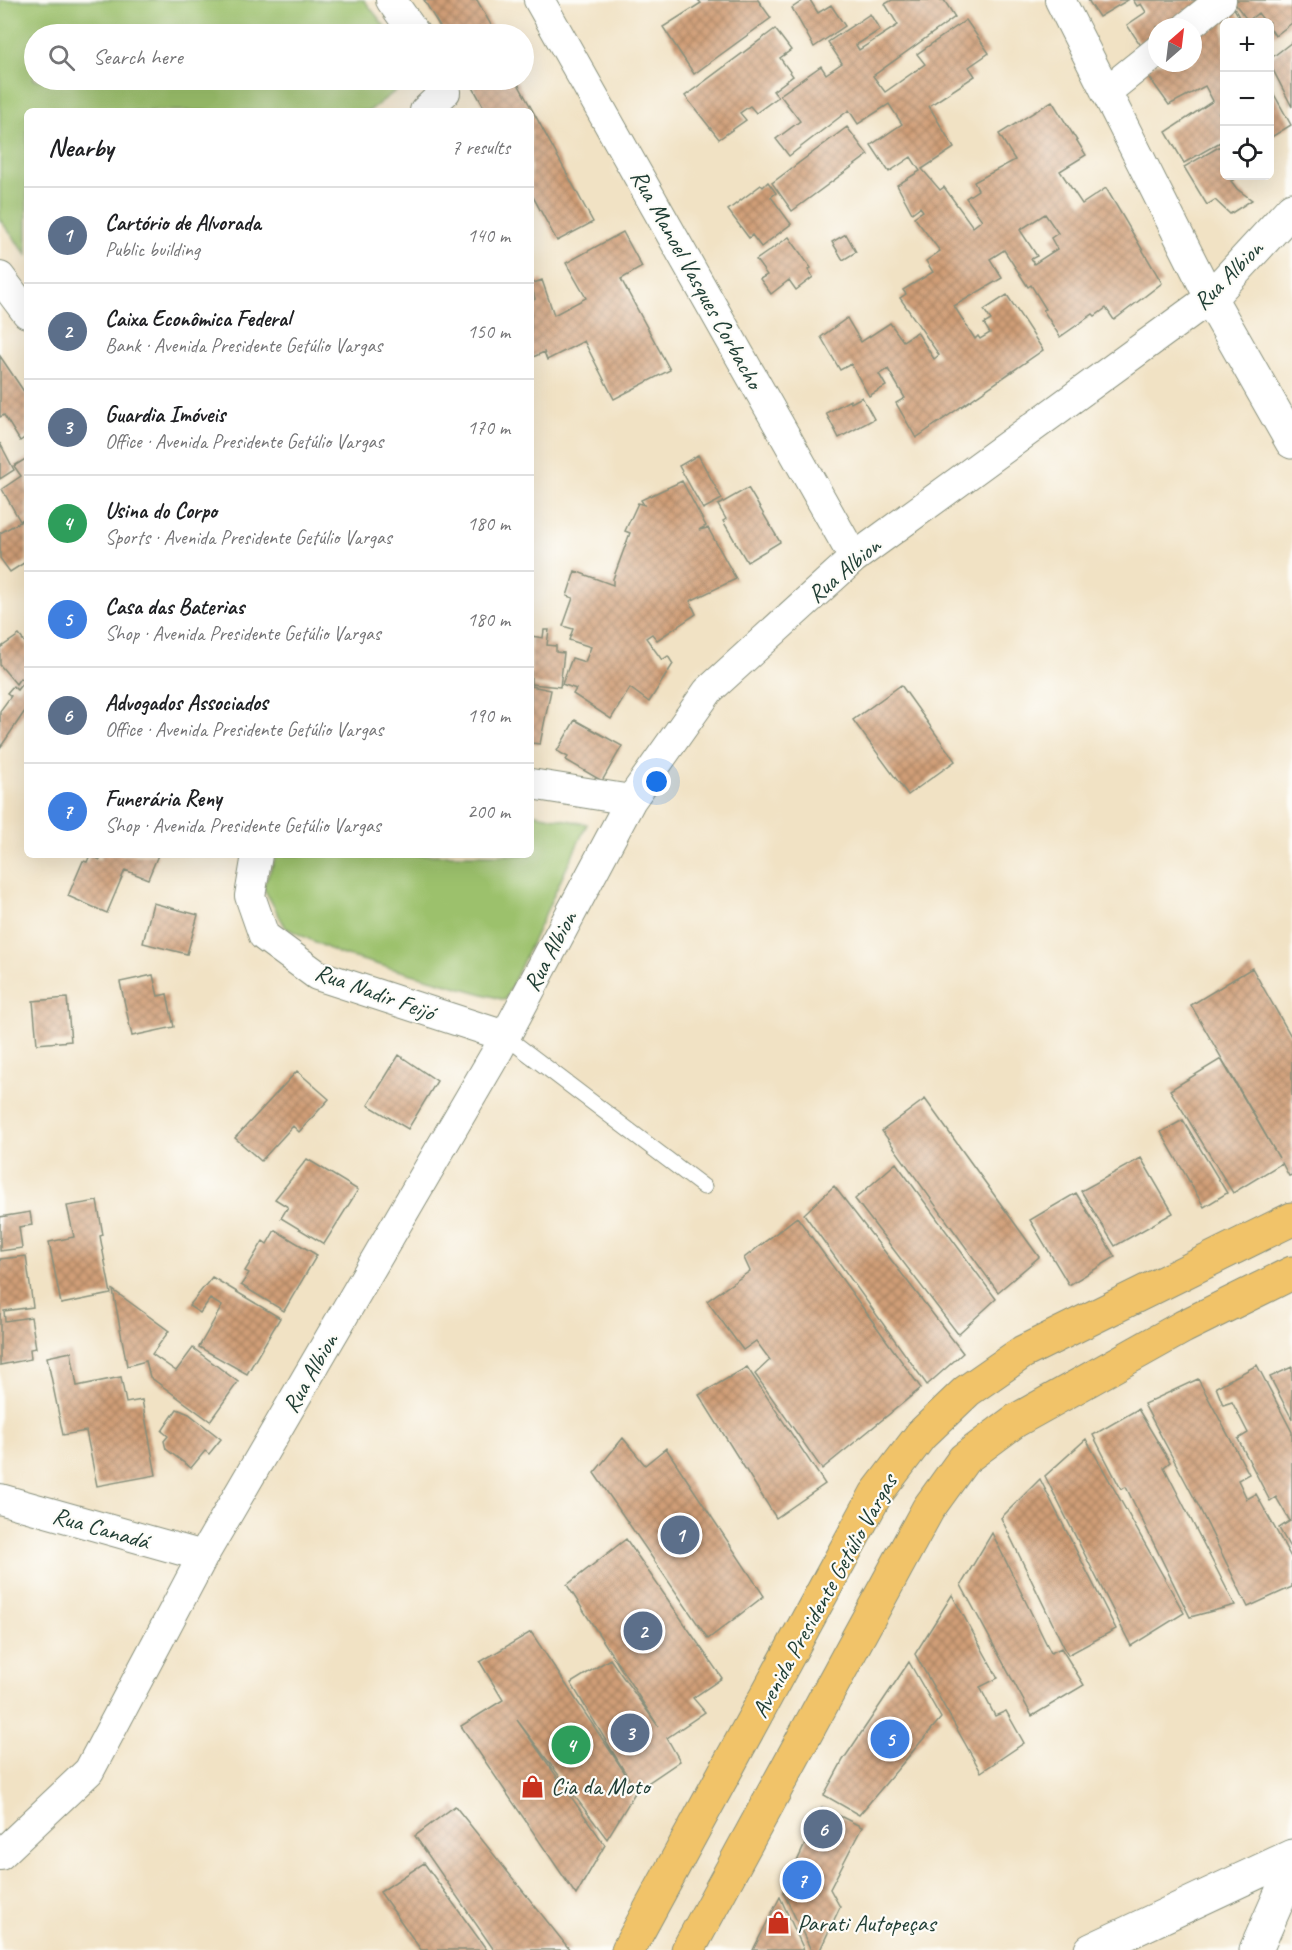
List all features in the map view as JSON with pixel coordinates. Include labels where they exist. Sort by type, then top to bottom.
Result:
[{"type":"main road","name":"Avenida Presidente Getúlio Vargas","points":[[627,1950],[876,1494],[921,1435],[967,1391],[1023,1353],[1292,1219]]},
{"type":"main road","name":"Avenida Presidente Getúlio Vargas","points":[[687,1950],[928,1509],[964,1459],[1015,1421],[1183,1327],[1292,1273]]},
{"type":"street","points":[[391,0],[408,24]]},
{"type":"street","name":"Rua Manoel Vasques Corbacho","points":[[539,0],[854,558]]},
{"type":"street","points":[[1060,0],[1210,298],[1292,442]]},
{"type":"street","points":[[1198,18],[1221,0]]},
{"type":"street","points":[[1106,92],[1148,58]]},
{"type":"street","name":"Rua Albion","points":[[0,1855],[89,1771],[203,1556],[505,1036],[631,800],[708,691],[854,558],[1210,298],[1292,208]]},
{"type":"street","points":[[0,277],[24,309]]},
{"type":"street","points":[[534,784],[631,800]]},
{"type":"street","name":"Rua Nadir Feijó","points":[[256,858],[250,896],[264,936],[317,975],[505,1036]]},
{"type":"street","name":"Rua Canadá","points":[[0,1500],[203,1556]]},
{"type":"street","points":[[1091,1950],[1292,1856]]},
{"type":"street","points":[[1256,1950],[1292,1868]]},
{"type":"lane","points":[[505,1036],[704,1187]]},
{"type":"green space","points":[[0,0],[364,0],[383,24],[24,24],[24,90],[397,90],[373,108],[24,108],[24,251],[0,220]]},
{"type":"green space","points":[[534,814],[587,824],[505,1000],[340,954],[286,928],[263,887],[276,858],[534,858]]},
{"type":"building","points":[[424,0],[477,0],[490,24],[438,24]]},
{"type":"building","points":[[698,0],[758,0],[771,18],[694,74],[663,27],[701,3]]},
{"type":"building","points":[[804,0],[810,0],[818,13],[831,5],[845,26],[814,47],[792,8]]},
{"type":"building","points":[[892,0],[944,0],[955,17],[873,76],[885,92],[925,64],[917,54],[966,20],[989,53],[969,67],[975,76],[929,106],[954,148],[922,169],[940,190],[944,187],[973,227],[982,220],[966,198],[978,190],[974,182],[1015,160],[999,134],[1052,101],[1086,155],[1060,171],[1082,204],[1106,188],[1162,283],[1114,320],[1106,308],[1095,316],[1093,314],[1060,337],[1031,285],[1028,287],[1004,250],[990,259],[1002,278],[954,306],[975,339],[978,336],[980,339],[990,333],[984,324],[991,320],[984,310],[1007,295],[1043,350],[916,438],[896,403],[905,398],[888,369],[879,374],[886,386],[869,396],[851,364],[840,370],[821,337],[847,318],[861,342],[890,323],[903,341],[917,332],[934,359],[939,355],[900,298],[906,294],[903,290],[933,272],[926,261],[940,251],[914,217],[923,211],[920,207],[912,213],[897,185],[920,171],[911,157],[889,172],[871,145],[902,124],[889,104],[858,124],[849,110],[789,156],[776,139],[800,121],[780,95],[821,66],[826,74],[842,63],[828,42],[870,14],[880,30],[856,45],[859,50],[898,25],[885,4]],"holes":[[[1045,214],[1058,233],[1051,238],[1057,249],[1034,264],[1031,259],[1037,256],[1020,230]]]},
{"type":"building","points":[[1088,0],[1128,0],[1099,17]]},
{"type":"building","points":[[1133,0],[1211,0],[1190,18],[1148,18],[1148,51],[1146,53],[1127,25],[1146,12],[1141,4],[1137,6]]},
{"type":"building","points":[[1232,0],[1292,0],[1292,23],[1275,36],[1274,18],[1262,18],[1258,13],[1252,18],[1246,18]]},
{"type":"building","points":[[1231,3],[1240,18],[1220,18],[1220,142],[1184,163],[1166,132],[1213,101],[1205,86],[1169,105],[1144,70],[1148,68],[1148,72],[1202,72],[1202,25]]},
{"type":"building","points":[[775,29],[791,50],[780,58],[793,76],[773,91],[778,97],[756,113],[750,106],[740,113],[746,120],[719,139],[685,96]]},
{"type":"building","points":[[1292,42],[1292,107],[1274,72],[1274,56]]},
{"type":"building","points":[[474,90],[521,90],[531,108],[484,108]]},
{"type":"building","points":[[1274,94],[1291,125],[1274,136]]},
{"type":"building","points":[[534,113],[593,222],[557,241],[534,199]]},
{"type":"building","points":[[847,127],[868,155],[792,211],[772,183]]},
{"type":"building","points":[[1220,146],[1220,180],[1233,180],[1231,181],[1237,189],[1252,200],[1230,214],[1215,200],[1207,205],[1184,167]]},
{"type":"building","points":[[768,182],[776,193],[771,197],[791,224],[761,247],[752,235],[749,238],[728,210]]},
{"type":"building","points":[[623,232],[642,267],[621,279],[670,370],[614,399],[584,341],[547,360],[544,352],[534,357],[534,283],[542,280],[554,315],[586,298],[566,263]]},
{"type":"building","points":[[846,234],[856,252],[843,260],[832,242]]},
{"type":"building","points":[[789,237],[811,268],[808,270],[813,277],[796,290],[789,280],[771,294],[760,279],[767,275],[756,260]]},
{"type":"building","points":[[0,356],[24,392],[24,438],[20,441],[4,415],[0,417]]},
{"type":"building","points":[[862,397],[874,419],[839,438],[826,413],[850,400],[851,403]]},
{"type":"building","points":[[0,443],[14,470],[0,479]]},
{"type":"building","points":[[698,455],[722,499],[703,509],[679,466]]},
{"type":"building","points":[[24,460],[24,518],[20,521],[2,489],[21,476],[14,466]]},
{"type":"building","points":[[682,481],[706,526],[699,530],[708,528],[736,579],[690,601],[696,614],[657,640],[652,634],[646,638],[662,660],[668,656],[673,664],[649,702],[630,688],[611,719],[573,694],[576,689],[562,684],[572,658],[585,662],[591,647],[569,640],[573,629],[563,626],[573,598],[567,596],[575,571],[613,585],[613,579],[630,533],[625,531],[638,503],[644,505],[641,500]]},
{"type":"building","points":[[748,488],[780,542],[747,562],[723,521],[726,519],[718,505]]},
{"type":"building","points":[[24,520],[24,563],[10,572],[0,558],[0,533]]},
{"type":"building","points":[[544,630],[549,630],[547,645],[556,646],[556,652],[564,653],[560,687],[534,684],[534,636],[543,638]]},
{"type":"building","points":[[19,635],[24,641],[24,681],[20,678],[16,684],[0,665],[0,648]]},
{"type":"building","points":[[24,681],[24,712],[0,748],[0,711],[11,696],[7,693],[13,686],[17,690]]},
{"type":"building","points":[[901,685],[955,761],[908,795],[853,720]]},
{"type":"building","points":[[534,687],[551,690],[540,744],[534,743]]},
{"type":"building","points":[[575,720],[622,746],[602,781],[566,760],[568,757],[557,751]]},
{"type":"building","points":[[89,858],[100,860],[101,858],[157,858],[148,879],[125,870],[107,913],[68,896],[83,861],[87,862]]},
{"type":"building","points":[[153,903],[198,915],[187,954],[143,943]]},
{"type":"building","points":[[1252,968],[1292,1038],[1292,1175],[1289,1176],[1282,1163],[1233,1193],[1170,1090],[1221,1059],[1279,1158],[1191,1005]]},
{"type":"building","points":[[153,975],[158,996],[167,994],[174,1027],[132,1036],[120,982]]},
{"type":"building","points":[[67,998],[71,1041],[37,1044],[33,1001]]},
{"type":"building","points":[[399,1055],[437,1081],[408,1129],[368,1105]]},
{"type":"building","points":[[297,1071],[329,1099],[299,1132],[293,1126],[261,1161],[235,1138]]},
{"type":"building","points":[[925,1099],[1039,1257],[998,1292],[882,1131]]},
{"type":"building","points":[[1183,1120],[1227,1193],[1204,1207],[1161,1132]]},
{"type":"building","points":[[1141,1158],[1173,1213],[1115,1246],[1081,1191]]},
{"type":"building","points":[[307,1159],[358,1190],[324,1244],[281,1218],[288,1207],[275,1199]]},
{"type":"building","points":[[896,1163],[996,1299],[958,1334],[855,1199]]},
{"type":"building","points":[[834,1186],[963,1353],[927,1385],[804,1214]]},
{"type":"building","points":[[1076,1193],[1115,1257],[1069,1285],[1030,1220]]},
{"type":"building","points":[[97,1201],[103,1235],[100,1236],[111,1294],[61,1304],[49,1242],[74,1237],[67,1206]]},
{"type":"building","points":[[30,1212],[32,1225],[19,1227],[22,1248],[0,1251],[0,1217]]},
{"type":"building","points":[[797,1217],[921,1388],[822,1469],[755,1374],[770,1360],[756,1341],[743,1350],[707,1301],[750,1271],[744,1258]]},
{"type":"building","points":[[275,1230],[317,1255],[284,1311],[241,1285],[249,1273],[245,1271],[263,1241],[267,1244]]},
{"type":"building","points":[[26,1256],[33,1307],[4,1311],[5,1321],[31,1317],[36,1348],[30,1349],[31,1359],[0,1365],[0,1259]]},
{"type":"building","points":[[212,1277],[280,1318],[247,1374],[199,1347],[222,1306],[210,1299],[200,1313],[189,1306]]},
{"type":"building","points":[[113,1290],[169,1331],[152,1354],[176,1371],[193,1348],[238,1382],[210,1421],[150,1377],[146,1361],[127,1366]]},
{"type":"building","points":[[71,1352],[77,1386],[121,1377],[126,1403],[142,1400],[156,1475],[97,1486],[86,1431],[63,1435],[47,1357]]},
{"type":"building","points":[[1257,1365],[1292,1432],[1292,1551],[1279,1528],[1290,1521],[1276,1497],[1270,1501],[1238,1439],[1248,1433],[1232,1402],[1223,1405],[1216,1387]]},
{"type":"building","points":[[747,1367],[825,1484],[776,1518],[699,1395]]},
{"type":"building","points":[[1292,1367],[1292,1419],[1270,1377]]},
{"type":"building","points":[[1198,1379],[1249,1474],[1238,1480],[1247,1499],[1256,1494],[1292,1559],[1292,1587],[1248,1607],[1198,1505],[1144,1404]]},
{"type":"building","points":[[177,1409],[189,1414],[221,1439],[209,1454],[205,1451],[191,1468],[166,1449],[164,1441],[168,1436],[162,1431]]},
{"type":"building","points":[[1138,1409],[1170,1462],[1164,1467],[1235,1605],[1190,1617],[1126,1487],[1121,1489],[1093,1435]]},
{"type":"building","points":[[623,1438],[645,1465],[666,1448],[764,1596],[708,1639],[594,1473]]},
{"type":"building","points":[[1086,1439],[1184,1613],[1131,1646],[1045,1476]]},
{"type":"building","points":[[1040,1479],[1116,1629],[1068,1655],[1001,1518]]},
{"type":"building","points":[[992,1533],[1051,1653],[1061,1648],[1084,1685],[1032,1716],[961,1585]]},
{"type":"building","points":[[626,1539],[722,1678],[693,1698],[705,1712],[667,1738],[680,1761],[636,1791],[607,1839],[517,1720],[605,1845],[576,1895],[461,1726],[503,1700],[480,1662],[531,1632],[629,1779],[571,1683],[610,1659],[658,1726],[567,1585]]},
{"type":"building","points":[[952,1595],[998,1678],[980,1687],[995,1716],[1006,1711],[1024,1743],[981,1772],[915,1654]]},
{"type":"building","points":[[909,1662],[941,1718],[859,1815],[824,1795],[843,1760]]},
{"type":"building","points":[[455,1806],[570,1950],[494,1950],[415,1836]]},
{"type":"building","points":[[822,1807],[862,1827],[830,1889],[840,1907],[820,1950],[811,1950],[783,1892]]},
{"type":"building","points":[[424,1863],[487,1950],[421,1950],[380,1892]]},
{"type":"building","name":"Parati Autopeças","points":[[780,1897],[804,1950],[753,1950]]},
{"type":"place","name":"Cartório de Alvorada","points":[[680,1535]]},
{"type":"place","name":"Caixa Econômica Federal","points":[[643,1631]]},
{"type":"place","name":"Guardia Imóveis","points":[[630,1733]]},
{"type":"place","name":"Casa das Baterias","points":[[890,1739]]},
{"type":"place","name":"Usina do Corpo","points":[[571,1745]]},
{"type":"place","name":"Cia da Moto","points":[[533,1786]]},
{"type":"place","name":"Advogados Associados","points":[[823,1829]]},
{"type":"place","name":"Funerária Reny","points":[[802,1880]]},
{"type":"place","name":"Parati Autopeças","points":[[779,1923]]}]
